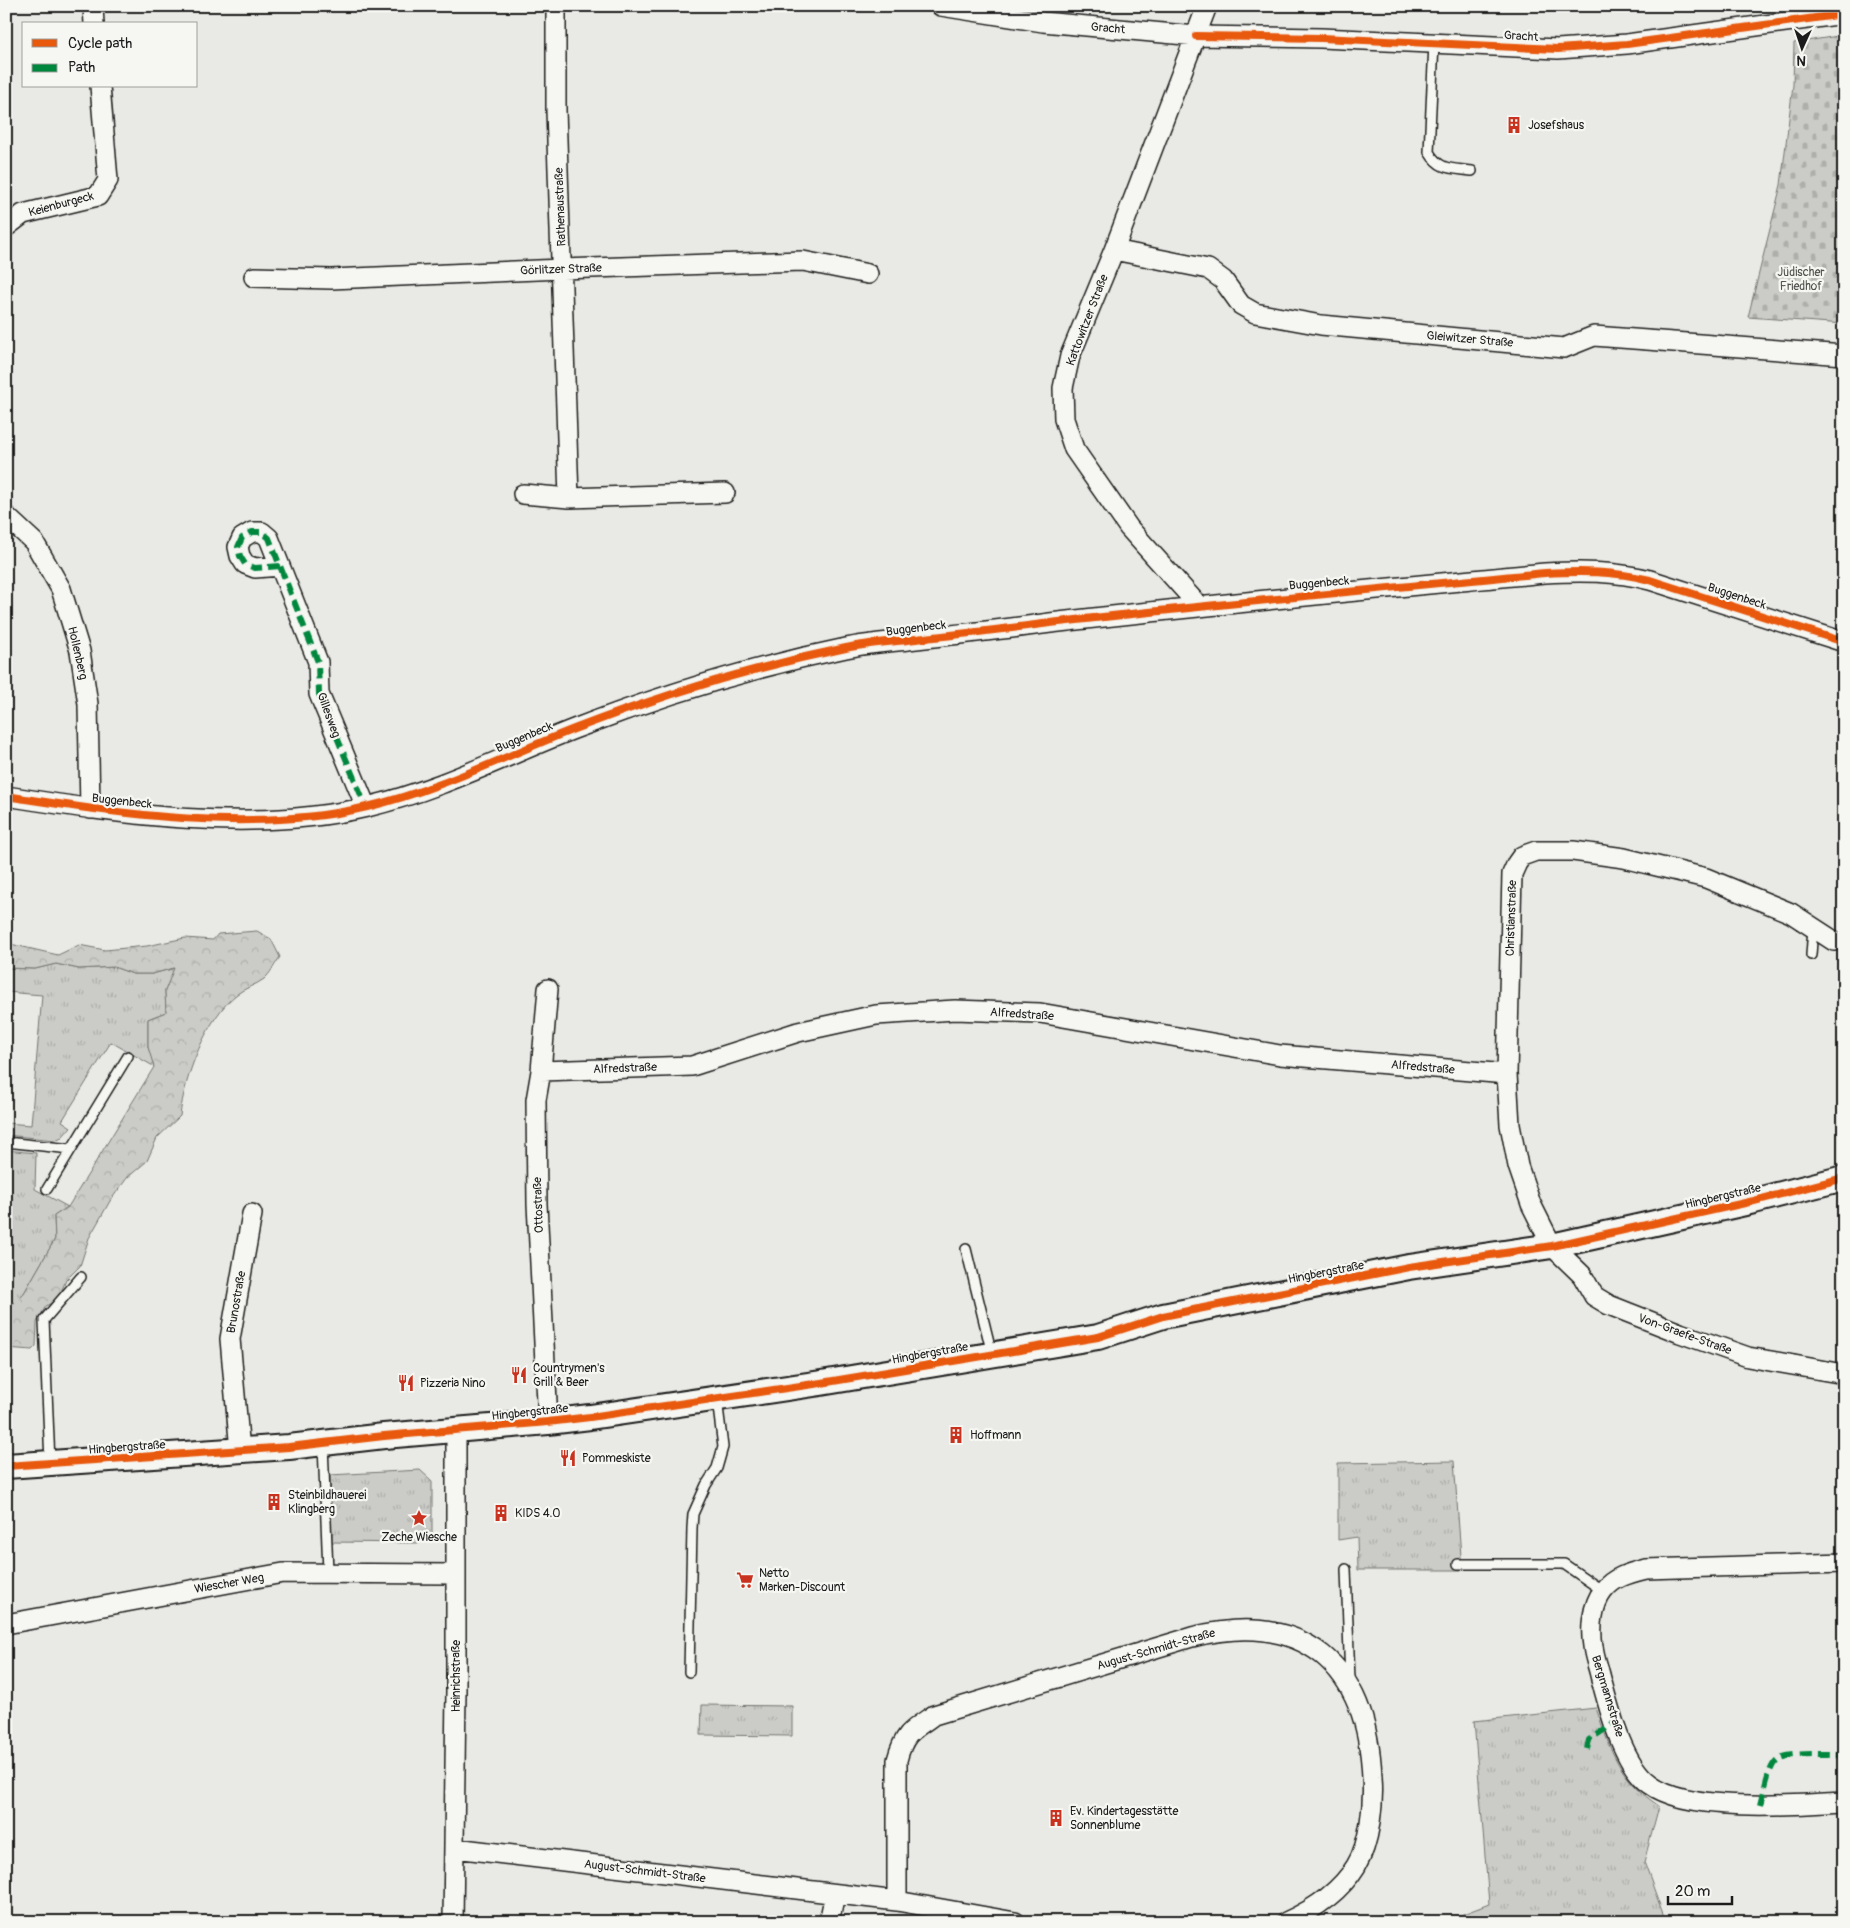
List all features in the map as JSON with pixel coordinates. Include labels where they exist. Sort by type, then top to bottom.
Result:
[{"type":"street","points":[[93,6],[94,22]]},
{"type":"street","name":"Rathenaustraße","points":[[556,6],[556,110],[569,498]]},
{"type":"street","name":"Gracht","points":[[941,6],[1043,22],[1196,36],[1321,38],[1558,49],[1627,44],[1844,14]]},
{"type":"street","name":"Kattowitzer Straße","points":[[1199,606],[1129,528],[1074,449],[1064,419],[1063,388],[1070,356],[1114,250],[1207,6]]},
{"type":"street","name":"Keienburgeck","points":[[6,227],[23,214],[98,196],[108,180],[100,88]]},
{"type":"street","name":"Gleiwitzer Straße","points":[[1114,250],[1208,269],[1223,280],[1241,305],[1255,312],[1321,325],[1564,348],[1594,336],[1844,355]]},
{"type":"street","name":"Görlitzer Straße","points":[[254,277],[331,279],[803,261],[868,274]]},
{"type":"street","points":[[523,494],[569,498],[725,493]]},
{"type":"street","name":"Hollenberg","points":[[6,516],[34,542],[61,588],[80,651],[88,704],[90,809]]},
{"type":"street","name":"Gillesweg","points":[[280,566],[318,662],[319,694],[366,807]]},
{"type":"street","name":"Buggenbeck","points":[[6,796],[90,809],[180,818],[249,819],[313,816],[366,807],[426,790],[575,729],[668,695],[733,674],[850,647],[1199,606],[1586,570],[1625,574],[1650,580],[1844,642]]},
{"type":"street","name":"Christianstraße","points":[[1552,1246],[1531,1204],[1518,1166],[1510,1125],[1507,1074],[1512,874],[1522,856],[1536,851],[1573,852],[1624,858],[1706,878],[1791,914],[1834,941]]},
{"type":"street","name":"Ottostraße","points":[[548,989],[541,1071],[536,1100],[537,1204],[548,1422]]},
{"type":"street","name":"Alfredstraße","points":[[541,1071],[692,1066],[808,1030],[876,1015],[955,1010],[1040,1013],[1280,1055],[1507,1074]]},
{"type":"street","name":"Hingbergstraße","points":[[6,1466],[240,1451],[548,1422],[821,1383],[1098,1337],[1163,1316],[1410,1267],[1552,1246],[1754,1201],[1844,1178]]},
{"type":"street","name":"Brunostraße","points":[[240,1451],[230,1339],[252,1214]]},
{"type":"street","name":"Von-Graefe-Straße","points":[[1552,1246],[1582,1275],[1594,1296],[1609,1305],[1680,1334],[1748,1357],[1844,1374]]},
{"type":"street","name":"Heinrichstraße","points":[[453,1922],[455,1848],[456,1430]]},
{"type":"street","points":[[1602,1591],[1624,1574],[1646,1569],[1844,1563]]},
{"type":"street","name":"Wiescher Weg","points":[[6,1624],[283,1573],[455,1574]]},
{"type":"street","name":"Bergmannstraße","points":[[1602,1591],[1592,1616],[1592,1646],[1606,1697],[1622,1742],[1636,1770],[1650,1784],[1674,1797],[1695,1802],[1761,1805],[1844,1802]]},
{"type":"street","name":"August-Schmidt-Straße","points":[[898,1901],[897,1760],[902,1743],[911,1730],[934,1714],[1192,1636],[1233,1629],[1262,1630],[1278,1632],[1306,1643],[1336,1667],[1350,1689],[1364,1719],[1372,1764],[1372,1807],[1364,1846],[1357,1865],[1346,1880],[1316,1906],[1286,1922]]},
{"type":"street","name":"August-Schmidt-Straße","points":[[455,1848],[898,1901],[970,1918],[1015,1922]]},
{"type":"street","points":[[829,1922],[835,1894]]},
{"type":"lane","points":[[1434,43],[1429,152],[1435,162],[1442,167],[1472,171]]},
{"type":"lane","points":[[1812,955],[1813,928]]},
{"type":"lane","points":[[47,1189],[128,1056]]},
{"type":"lane","points":[[6,1142],[71,1149]]},
{"type":"lane","points":[[966,1249],[992,1354]]},
{"type":"lane","points":[[50,1463],[44,1320],[81,1277]]},
{"type":"lane","points":[[689,1672],[694,1514],[706,1485],[718,1468],[723,1448],[716,1398]]},
{"type":"lane","points":[[323,1444],[328,1572]]},
{"type":"lane","points":[[1458,1564],[1564,1564],[1602,1591]]},
{"type":"lane","points":[[1346,1569],[1350,1689]]},
{"type":"green space","name":"Jüdischer Friedhof","points":[[1844,35],[1844,324],[1748,317],[1781,185],[1793,85],[1794,43]]},
{"type":"green space","points":[[257,931],[271,939],[280,957],[264,979],[237,994],[226,1005],[206,1033],[186,1084],[180,1116],[157,1138],[147,1161],[127,1178],[110,1201],[89,1238],[80,1266],[66,1280],[58,1299],[46,1306],[37,1322],[36,1346],[32,1350],[6,1348],[6,1311],[24,1293],[55,1239],[54,1216],[68,1207],[154,1067],[148,1047],[148,1019],[166,1012],[165,991],[174,968],[152,974],[133,974],[114,967],[79,969],[56,964],[35,969],[6,968],[6,943],[58,955],[79,945],[105,950],[147,946],[185,938],[213,940],[218,934]]},
{"type":"green space","points":[[56,964],[79,969],[114,967],[133,974],[152,974],[175,968],[165,991],[166,1012],[148,1019],[148,1047],[155,1067],[111,1042],[62,1121],[71,1127],[62,1137],[55,1140],[6,1135],[6,1123],[31,1125],[42,995],[6,992],[6,968],[35,969]]},
{"type":"green space","points":[[6,1150],[36,1153],[35,1189],[68,1207],[54,1216],[55,1239],[24,1293],[6,1311],[6,1205],[9,1163],[6,1162]]},
{"type":"green space","points":[[1454,1461],[1462,1570],[1358,1570],[1357,1537],[1338,1540],[1338,1463]]},
{"type":"green space","points":[[420,1470],[432,1481],[432,1536],[417,1543],[332,1542],[330,1475]]},
{"type":"green space","points":[[702,1705],[792,1706],[792,1736],[701,1735]]},
{"type":"green space","points":[[1596,1708],[1612,1751],[1625,1775],[1645,1796],[1659,1806],[1644,1862],[1666,1922],[1442,1922],[1489,1904],[1474,1721]]},
{"type":"marked path","points":[[280,566],[255,568],[245,564],[240,556],[238,547],[242,538],[252,532],[262,532],[269,538],[318,662],[319,694],[366,807]]},
{"type":"marked path","points":[[1587,1749],[1589,1740],[1615,1722]]},
{"type":"marked path","points":[[1761,1805],[1771,1768],[1777,1760],[1799,1754],[1844,1754]]},
{"type":"cycle path","points":[[1196,36],[1321,38],[1558,49],[1627,44],[1844,14]]},
{"type":"cycle path","points":[[6,796],[140,815],[186,818],[233,820],[323,815],[394,800],[446,782],[574,729],[674,693],[742,673],[846,648],[1173,609],[1545,573],[1598,572],[1650,580],[1844,642]]},
{"type":"cycle path","points":[[6,1466],[289,1447],[384,1436],[548,1422],[821,1383],[1098,1337],[1163,1316],[1409,1267],[1552,1246],[1754,1201],[1844,1178]]},
{"type":"place","name":"Josefshaus","points":[[1514,125]]},
{"type":"place","name":"Countrymen's Grill & Beer","points":[[519,1375]]},
{"type":"place","name":"Pizzeria Nino","points":[[406,1383]]},
{"type":"place","name":"Hoffmann","points":[[956,1435]]},
{"type":"place","name":"Pommeskiste","points":[[568,1458]]},
{"type":"place","name":"Steinbildhauerei Klingberg","points":[[274,1502]]},
{"type":"place","name":"KIDS 4.0","points":[[501,1513]]},
{"type":"place","name":"Zeche Wiesche","points":[[419,1518]]},
{"type":"place","name":"Netto Marken-Discount","points":[[745,1580]]},
{"type":"place","name":"Ev. Kindertagesstätte Sonnenblume","points":[[1056,1818]]}]
